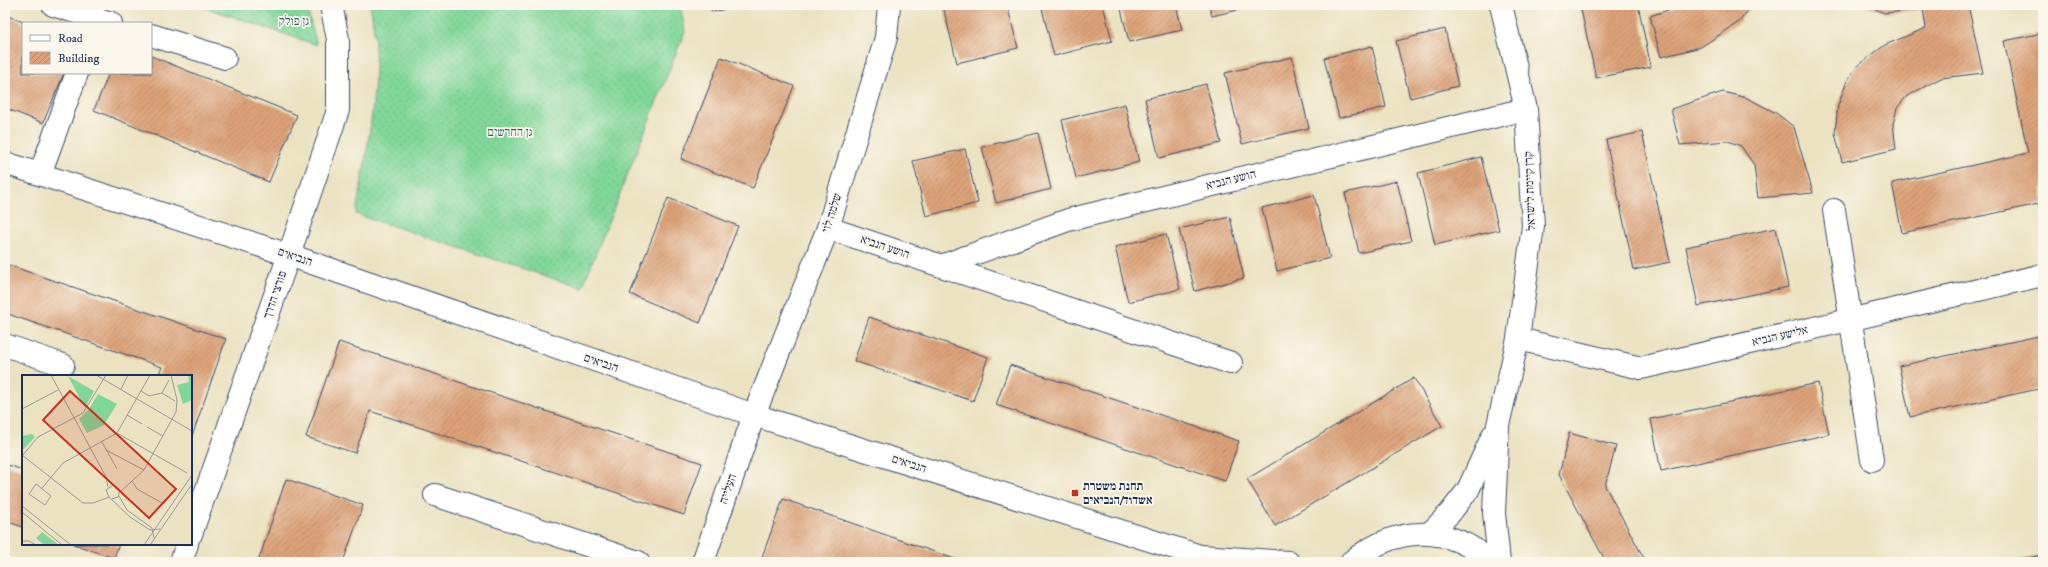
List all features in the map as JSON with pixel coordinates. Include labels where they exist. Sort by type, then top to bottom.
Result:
[{"type":"street","points":[[53,5],[101,22]]},
{"type":"street","name":"פורצי הדרך","points":[[192,531],[290,255],[338,110],[338,39],[331,5]]},
{"type":"street","name":"שלמה לוי","points":[[754,415],[828,228],[886,38],[889,5]]},
{"type":"street","name":"קרן קיימת לישראל","points":[[1499,562],[1494,513],[1498,425],[1518,339],[1533,226],[1526,109],[1501,5]]},
{"type":"street","points":[[152,35],[225,58]]},
{"type":"street","points":[[40,174],[77,74]]},
{"type":"street","name":"הושע הנביא","points":[[941,266],[1068,220],[1526,109]]},
{"type":"street","name":"הנביאים","points":[[5,163],[290,255],[754,415],[1206,559],[1288,562]]},
{"type":"street","points":[[1834,210],[1872,460]]},
{"type":"street","name":"הושע הנביא","points":[[828,228],[1232,363]]},
{"type":"street","name":"אלישע הנביא","points":[[1518,339],[1641,368],[2043,275]]},
{"type":"street","points":[[5,345],[62,365]]},
{"type":"street","name":"העלייה","points":[[703,562],[754,415]]},
{"type":"street","name":"קרן קיימת לישראל","points":[[1429,534],[1468,490],[1498,425]]},
{"type":"street","points":[[435,495],[638,562]]},
{"type":"street","points":[[1351,562],[1366,550],[1385,540],[1407,534],[1429,534],[1456,539],[1480,552],[1491,562]]},
{"type":"street","points":[[181,562],[187,545]]},
{"type":"green space","name":"גן פולק","points":[[198,5],[306,5],[317,45]]},
{"type":"green space","name":"גן החרשים","points":[[370,5],[680,5],[685,31],[582,288],[356,214],[369,136],[375,83],[374,30]]},
{"type":"building","points":[[710,5],[740,5],[740,6],[712,12]]},
{"type":"building","points":[[1007,5],[1018,48],[957,63],[943,6]]},
{"type":"building","points":[[1041,5],[1103,5],[1112,41],[1054,56]]},
{"type":"building","points":[[1120,5],[1176,5],[1182,30],[1129,42]]},
{"type":"building","points":[[1209,5],[1255,5],[1255,6],[1212,16]]},
{"type":"building","points":[[1580,5],[1638,5],[1651,67],[1596,78]]},
{"type":"building","points":[[1683,5],[1752,5],[1739,22],[1701,47],[1661,57],[1650,16]]},
{"type":"building","points":[[1865,5],[1968,5],[1983,73],[1941,78],[1907,96],[1897,108],[1893,124],[1896,149],[1842,162],[1835,133],[1838,105],[1847,81],[1858,65],[1885,45],[1926,28],[1923,9],[1885,13]]},
{"type":"building","points":[[5,15],[23,22],[22,74],[64,74],[43,123],[5,108]]},
{"type":"building","points":[[1445,29],[1458,86],[1410,98],[1396,41]]},
{"type":"building","points":[[2043,33],[2043,203],[1902,233],[1892,183],[2028,153],[2004,41]]},
{"type":"building","points":[[1372,46],[1386,107],[1339,118],[1324,58]]},
{"type":"building","points":[[152,56],[297,115],[269,182],[94,110],[109,74],[152,74]]},
{"type":"building","points":[[721,57],[794,86],[753,188],[681,159]]},
{"type":"building","points":[[1292,57],[1309,128],[1242,144],[1225,73]]},
{"type":"building","points":[[1206,84],[1221,143],[1159,158],[1145,99]]},
{"type":"building","points":[[1723,92],[1747,98],[1776,113],[1794,127],[1813,193],[1758,198],[1754,165],[1741,146],[1728,141],[1680,145],[1671,109]]},
{"type":"building","points":[[1125,104],[1139,162],[1076,178],[1062,120]]},
{"type":"building","points":[[1642,132],[1670,262],[1634,270],[1606,140]]},
{"type":"building","points":[[1038,133],[1051,189],[996,203],[982,147]]},
{"type":"building","points":[[965,149],[978,203],[926,216],[913,161]]},
{"type":"building","points":[[1481,157],[1499,230],[1435,245],[1418,173]]},
{"type":"building","points":[[1397,181],[1411,241],[1359,253],[1345,193]]},
{"type":"building","points":[[1314,195],[1330,258],[1277,271],[1262,208]]},
{"type":"building","points":[[668,198],[738,226],[700,323],[630,294]]},
{"type":"building","points":[[1230,217],[1244,278],[1195,291],[1179,229]]},
{"type":"building","points":[[1776,228],[1788,287],[1698,306],[1686,247]]},
{"type":"building","points":[[1166,234],[1180,289],[1128,302],[1115,247]]},
{"type":"building","points":[[5,264],[226,339],[192,436],[192,375],[158,375],[162,367],[5,313]]},
{"type":"building","points":[[869,317],[988,357],[973,401],[854,361]]},
{"type":"building","points":[[2043,335],[2043,388],[1910,417],[1899,366]]},
{"type":"building","points":[[339,342],[702,463],[684,515],[370,411],[355,453],[306,437]]},
{"type":"building","points":[[1010,365],[1239,441],[1225,481],[996,405]]},
{"type":"building","points":[[1414,378],[1442,426],[1275,526],[1247,479]]},
{"type":"building","points":[[1818,383],[1829,434],[1661,471],[1651,419]]},
{"type":"building","points":[[1569,433],[1616,446],[1605,486],[1646,562],[1606,562],[1559,475]]},
{"type":"building","points":[[5,464],[22,470],[22,527],[5,521]]},
{"type":"building","points":[[286,479],[363,505],[343,562],[258,562]]},
{"type":"building","points":[[783,499],[963,562],[777,562],[762,557]]},
{"type":"building","points":[[76,545],[119,545],[114,558]]},
{"type":"building","points":[[2043,555],[2043,562],[2013,562],[2013,561]]},
{"type":"place","name":"תחנת משטרת אשדוד/הנביאים","points":[[1075,493]]}]
